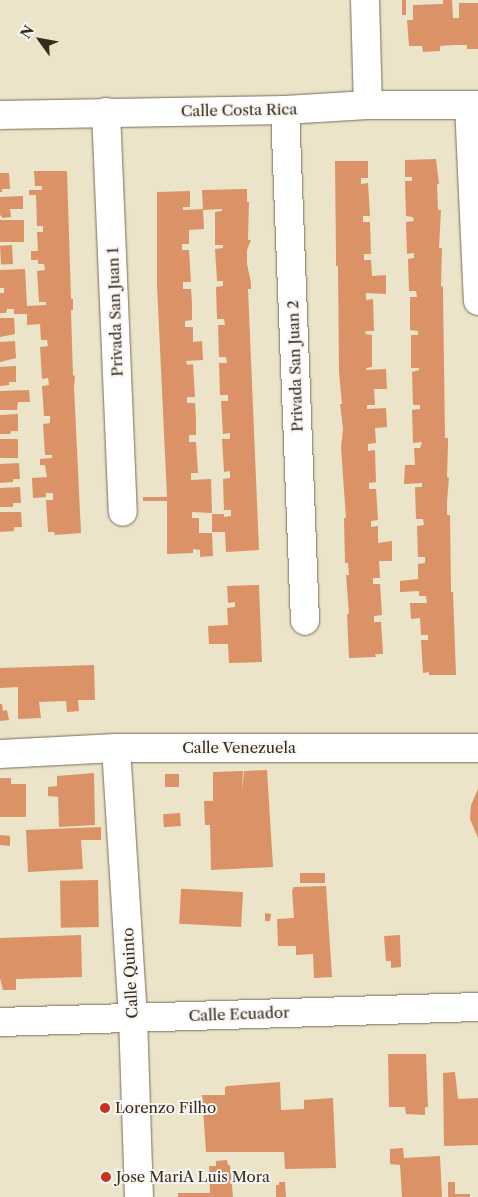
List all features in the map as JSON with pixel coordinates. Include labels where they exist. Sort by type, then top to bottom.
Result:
[{"type":"street","points":[[365,0],[368,104]]},
{"type":"street","name":"Calle Costa Rica","points":[[0,115],[285,110],[368,104],[474,105]]},
{"type":"street","points":[[474,105],[478,301]]},
{"type":"street","name":"Privada San Juan 2","points":[[285,110],[304,621]]},
{"type":"street","name":"Privada San Juan 1","points":[[106,112],[123,512]]},
{"type":"street","name":"Calle Venezuela","points":[[0,754],[116,748],[478,748]]},
{"type":"street","name":"Calle Quinto","points":[[116,748],[133,1016],[139,1197]]},
{"type":"street","name":"Calle Ecuador","points":[[0,1022],[133,1016],[478,1007]]},
{"type":"building","points":[[402,0],[406,0],[406,15],[402,15]]},
{"type":"building","points":[[443,0],[452,0],[453,18],[459,18],[459,3],[478,3],[478,49],[467,49],[467,45],[453,45],[440,46],[440,51],[423,52],[422,46],[409,46],[407,20],[413,20],[413,5],[443,4]]},
{"type":"building","points":[[436,159],[439,184],[437,184],[438,210],[441,210],[439,248],[442,248],[441,287],[443,286],[445,438],[448,438],[447,477],[449,478],[447,515],[450,515],[451,592],[453,592],[456,675],[429,675],[429,672],[423,673],[421,640],[428,640],[428,635],[421,635],[420,618],[411,619],[410,603],[427,603],[426,596],[419,596],[419,591],[400,592],[400,581],[418,579],[418,564],[425,563],[425,557],[418,557],[417,526],[424,525],[423,519],[416,519],[415,487],[422,487],[422,483],[404,484],[405,465],[415,465],[414,448],[420,448],[422,442],[413,443],[412,410],[420,409],[420,405],[413,405],[412,372],[419,370],[419,368],[411,368],[411,335],[418,335],[418,331],[410,330],[410,297],[417,297],[416,291],[409,291],[408,259],[414,258],[414,253],[407,254],[406,222],[414,221],[413,217],[406,216],[405,181],[412,181],[412,177],[405,177],[405,160]]},
{"type":"building","points":[[335,161],[368,161],[368,178],[361,178],[361,184],[368,183],[370,216],[363,216],[363,222],[370,222],[371,254],[364,254],[364,260],[371,260],[372,276],[386,275],[386,294],[366,293],[366,300],[373,299],[374,331],[366,331],[365,334],[372,335],[372,367],[366,368],[366,370],[386,369],[387,389],[374,389],[375,405],[367,405],[367,409],[386,408],[387,427],[375,428],[376,443],[368,444],[368,451],[375,450],[376,482],[369,483],[369,489],[376,489],[378,520],[371,521],[371,527],[378,526],[378,543],[392,541],[392,561],[379,561],[380,578],[373,578],[373,584],[380,584],[382,615],[374,616],[374,622],[381,622],[383,654],[375,654],[376,657],[349,658],[347,614],[349,614],[346,575],[349,575],[348,563],[345,563],[344,518],[346,518],[341,448],[343,429],[339,372]]},
{"type":"building","points":[[34,171],[67,171],[71,299],[73,299],[73,310],[71,310],[73,376],[75,375],[81,533],[55,535],[54,532],[48,532],[46,500],[53,500],[53,493],[46,493],[46,497],[33,498],[32,478],[47,477],[45,465],[40,465],[40,459],[52,458],[52,455],[45,455],[43,424],[50,423],[50,416],[44,416],[42,386],[49,385],[48,378],[42,379],[40,347],[48,346],[47,340],[41,340],[40,324],[27,325],[27,314],[14,314],[14,309],[7,309],[6,313],[0,313],[0,293],[4,293],[4,288],[0,288],[0,270],[25,269],[27,306],[46,305],[46,302],[39,302],[37,271],[45,270],[44,264],[38,264],[38,260],[31,260],[31,251],[38,251],[37,232],[43,232],[43,226],[37,226],[36,195],[29,195],[29,190],[42,190],[42,186],[35,186]]},
{"type":"building","points":[[0,173],[9,173],[10,189],[2,189],[2,192],[0,192]]},
{"type":"building","points":[[247,189],[247,202],[249,202],[248,240],[251,240],[247,250],[247,264],[251,283],[251,289],[248,289],[259,550],[226,552],[225,532],[212,532],[212,514],[224,514],[224,517],[231,516],[231,510],[224,510],[223,479],[230,478],[230,471],[224,472],[222,439],[230,439],[230,433],[223,434],[221,401],[228,401],[228,395],[220,395],[219,363],[227,363],[226,357],[219,357],[218,325],[225,325],[224,319],[217,319],[216,287],[223,286],[223,281],[217,281],[215,249],[223,248],[223,245],[215,245],[215,212],[222,211],[222,209],[203,210],[202,190]]},
{"type":"building","points":[[190,191],[190,207],[183,207],[183,210],[203,209],[204,229],[189,230],[189,244],[182,244],[182,250],[189,250],[191,282],[183,282],[183,289],[191,289],[192,303],[192,320],[185,321],[185,327],[193,327],[193,342],[202,341],[203,360],[186,361],[187,365],[193,364],[195,397],[187,397],[187,403],[195,403],[196,419],[196,435],[189,435],[189,442],[196,442],[198,473],[191,473],[191,480],[211,479],[212,513],[192,512],[192,518],[199,518],[199,533],[212,533],[213,556],[200,557],[200,550],[193,549],[193,553],[167,554],[167,501],[143,501],[143,497],[167,497],[157,285],[157,192]]},
{"type":"building","points":[[23,196],[23,209],[10,209],[11,217],[3,218],[0,215],[0,197]]},
{"type":"building","points":[[0,220],[24,220],[24,242],[0,242]]},
{"type":"building","points":[[12,245],[13,264],[1,265],[0,246]]},
{"type":"building","points":[[0,318],[14,318],[15,334],[0,337]]},
{"type":"building","points":[[15,341],[16,358],[0,362],[0,342]]},
{"type":"building","points":[[16,366],[16,382],[9,382],[9,385],[0,386],[0,367]]},
{"type":"building","points":[[29,390],[30,402],[18,402],[17,410],[0,410],[0,391]]},
{"type":"building","points":[[18,414],[18,431],[11,431],[10,434],[0,434],[0,415]]},
{"type":"building","points":[[0,439],[18,439],[18,458],[0,458]]},
{"type":"building","points":[[19,463],[20,479],[13,479],[13,482],[0,483],[0,464]]},
{"type":"building","points":[[20,487],[21,503],[13,503],[13,507],[0,507],[0,488]]},
{"type":"building","points":[[0,512],[21,512],[22,527],[14,527],[14,531],[0,532]]},
{"type":"building","points":[[259,585],[262,662],[229,663],[228,644],[209,644],[208,626],[228,625],[227,608],[235,607],[235,602],[228,603],[227,586]]},
{"type":"building","points":[[94,665],[95,700],[78,700],[79,711],[67,712],[66,701],[39,702],[41,718],[18,719],[18,687],[0,688],[0,668]]},
{"type":"building","points":[[0,704],[2,704],[3,711],[7,710],[9,720],[0,721]]},
{"type":"building","points":[[267,770],[273,867],[211,870],[210,825],[205,825],[204,801],[213,801],[213,772],[243,771],[242,792],[244,771]]},
{"type":"building","points":[[94,773],[95,825],[59,827],[58,797],[48,796],[48,787],[57,786],[57,776]]},
{"type":"building","points":[[165,774],[179,774],[179,787],[165,787]]},
{"type":"building","points":[[0,778],[11,778],[11,784],[26,784],[26,817],[0,817]]},
{"type":"building","points":[[478,789],[478,838],[470,819],[471,805]]},
{"type":"building","points":[[180,813],[181,826],[164,827],[163,814]]},
{"type":"building","points":[[101,827],[101,840],[81,840],[83,869],[28,872],[26,830]]},
{"type":"building","points":[[0,835],[10,836],[10,846],[0,845]]},
{"type":"building","points":[[300,873],[325,873],[325,883],[300,883]]},
{"type":"building","points":[[98,880],[99,927],[61,928],[60,881]]},
{"type":"building","points":[[326,886],[332,977],[314,978],[313,954],[296,955],[296,946],[278,946],[277,919],[294,918],[292,891],[294,887]]},
{"type":"building","points":[[181,889],[243,892],[241,927],[179,924]]},
{"type":"building","points":[[265,913],[271,914],[270,921],[265,921]]},
{"type":"building","points":[[81,935],[82,977],[16,979],[16,990],[3,990],[0,978],[0,938]]},
{"type":"building","points":[[400,935],[401,967],[391,968],[391,961],[386,961],[384,936]]},
{"type":"building","points":[[388,1054],[426,1054],[428,1107],[425,1107],[425,1115],[406,1114],[405,1107],[389,1107]]},
{"type":"building","points":[[455,1072],[458,1099],[478,1098],[478,1145],[444,1146],[443,1073]]},
{"type":"building","points":[[280,1082],[281,1110],[304,1109],[304,1100],[333,1098],[336,1168],[285,1169],[284,1152],[206,1152],[202,1095],[225,1095],[225,1087],[228,1086]]},
{"type":"building","points":[[403,1148],[404,1158],[440,1156],[442,1197],[402,1197],[400,1165],[390,1164],[390,1149]]},
{"type":"building","points":[[227,1160],[228,1165],[230,1165],[233,1197],[178,1197],[178,1193],[210,1193],[209,1166],[216,1166],[216,1161]]},
{"type":"building","points":[[279,1182],[285,1182],[286,1197],[276,1197],[276,1185],[279,1185]]},
{"type":"building","points":[[448,1182],[455,1182],[455,1194],[470,1194],[470,1197],[448,1197]]},
{"type":"place","name":"Lorenzo Filho","points":[[105,1108]]},
{"type":"place","name":"Jose MariA Luis Mora","points":[[106,1177]]}]
